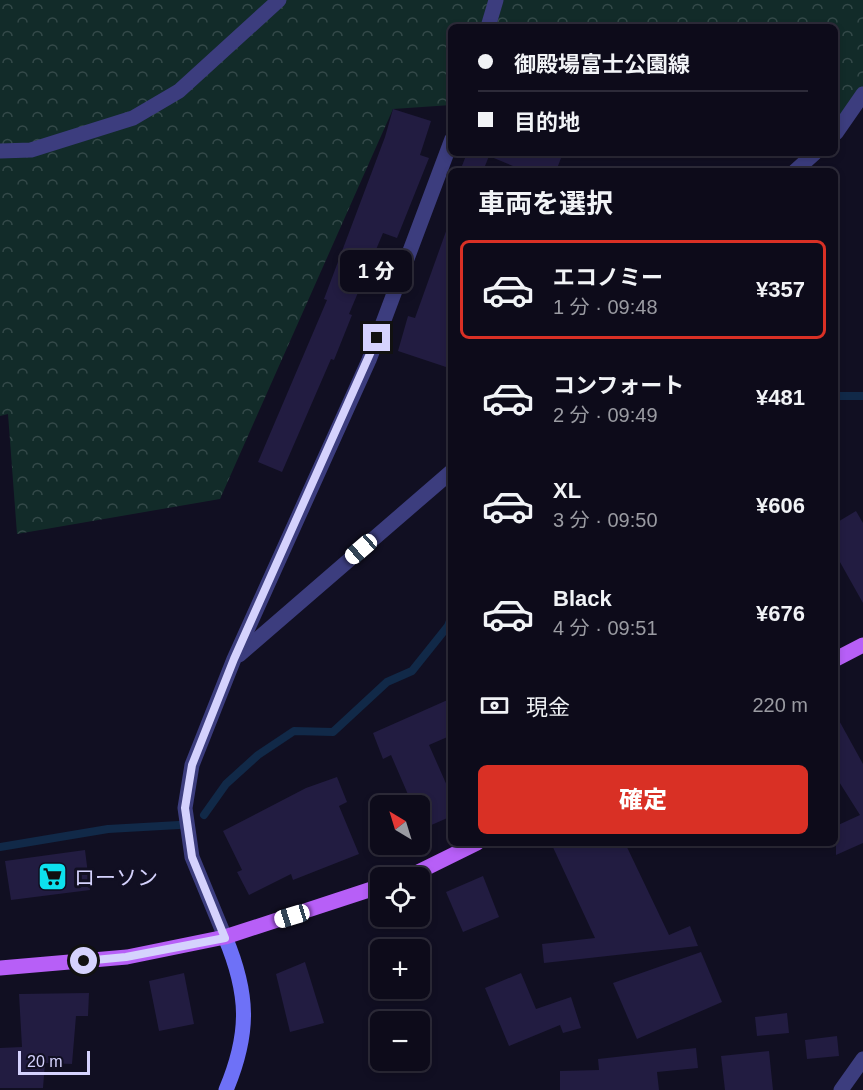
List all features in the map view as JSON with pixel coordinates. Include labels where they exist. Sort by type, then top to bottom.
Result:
[{"type":"main road","points":[[838,658],[863,645]]},
{"type":"main road","points":[[428,867],[471,846]]},
{"type":"main road","points":[[0,968],[126,957],[225,938],[370,890]]},
{"type":"main road","points":[[225,938],[236,964],[245,1000],[239,1060],[226,1090]]},
{"type":"street","points":[[0,151],[31,150],[133,118],[179,91],[279,0]]},
{"type":"street","points":[[489,24],[496,0]]},
{"type":"street","points":[[838,130],[863,94]]},
{"type":"street","points":[[225,938],[192,857],[185,808],[192,765],[234,659],[369,360],[448,150]]},
{"type":"street","points":[[798,168],[811,156]]},
{"type":"street","points":[[234,659],[448,474]]},
{"type":"street","points":[[841,1090],[863,1059]]},
{"type":"green space","points":[[0,0],[863,0],[863,87],[838,121],[838,24],[448,24],[448,105],[393,109],[220,499],[17,534],[8,414],[0,416]]},
{"type":"building","points":[[393,109],[431,121],[420,155],[429,158],[397,238],[383,233],[349,314],[352,315],[334,360],[331,359],[282,472],[258,462],[327,300],[324,299],[385,137]]},
{"type":"building","points":[[466,156],[489,156],[484,168],[461,168]]},
{"type":"building","points":[[489,156],[562,156],[557,168],[518,168]]},
{"type":"building","points":[[448,226],[448,368],[398,351],[408,316],[415,318]]},
{"type":"building","points":[[856,511],[863,523],[863,603],[838,559],[838,522]]},
{"type":"building","points":[[448,700],[448,737],[429,745],[448,788],[448,818],[430,826],[430,795],[408,795],[391,755],[383,759],[373,733]]},
{"type":"building","points":[[838,719],[863,764],[863,843],[836,855],[838,825],[860,815],[838,780]]},
{"type":"building","points":[[337,777],[347,802],[339,806],[359,854],[293,880],[291,874],[249,895],[237,872],[242,870],[223,831],[306,788]]},
{"type":"building","points":[[552,846],[626,846],[669,935],[690,926],[698,946],[544,963],[542,944],[595,938]]},
{"type":"building","points":[[85,850],[90,890],[11,900],[5,861]]},
{"type":"building","points":[[483,876],[499,917],[463,932],[446,892]]},
{"type":"building","points":[[701,952],[722,1002],[637,1039],[613,983]]},
{"type":"building","points":[[305,962],[324,1023],[290,1032],[276,974]]},
{"type":"building","points":[[184,973],[194,1024],[159,1031],[149,981]]},
{"type":"building","points":[[521,973],[536,1009],[571,997],[581,1028],[563,1033],[560,1025],[509,1046],[485,988]]},
{"type":"building","points":[[89,993],[88,1016],[76,1016],[72,1064],[45,1063],[43,1088],[0,1088],[0,1048],[22,1047],[19,994]]},
{"type":"building","points":[[787,1013],[789,1033],[757,1036],[755,1017]]},
{"type":"building","points":[[837,1036],[839,1056],[807,1059],[805,1040]]},
{"type":"building","points":[[696,1048],[698,1068],[657,1072],[659,1090],[560,1090],[560,1071],[599,1070],[598,1059]]},
{"type":"building","points":[[769,1051],[773,1090],[725,1090],[721,1056]]},
{"type":"waterway","points":[[838,396],[863,396]]},
{"type":"waterway","points":[[204,815],[226,784],[258,755],[294,731],[333,732],[387,682],[412,671],[448,626]]},
{"type":"waterway","points":[[0,847],[108,829],[179,825]]},
{"type":"place","name":"ローソン","points":[[53,877]]},
{"type":"route","points":[[84,961],[126,957],[225,938],[192,857],[185,808],[192,765],[234,659],[377,338]]}]
